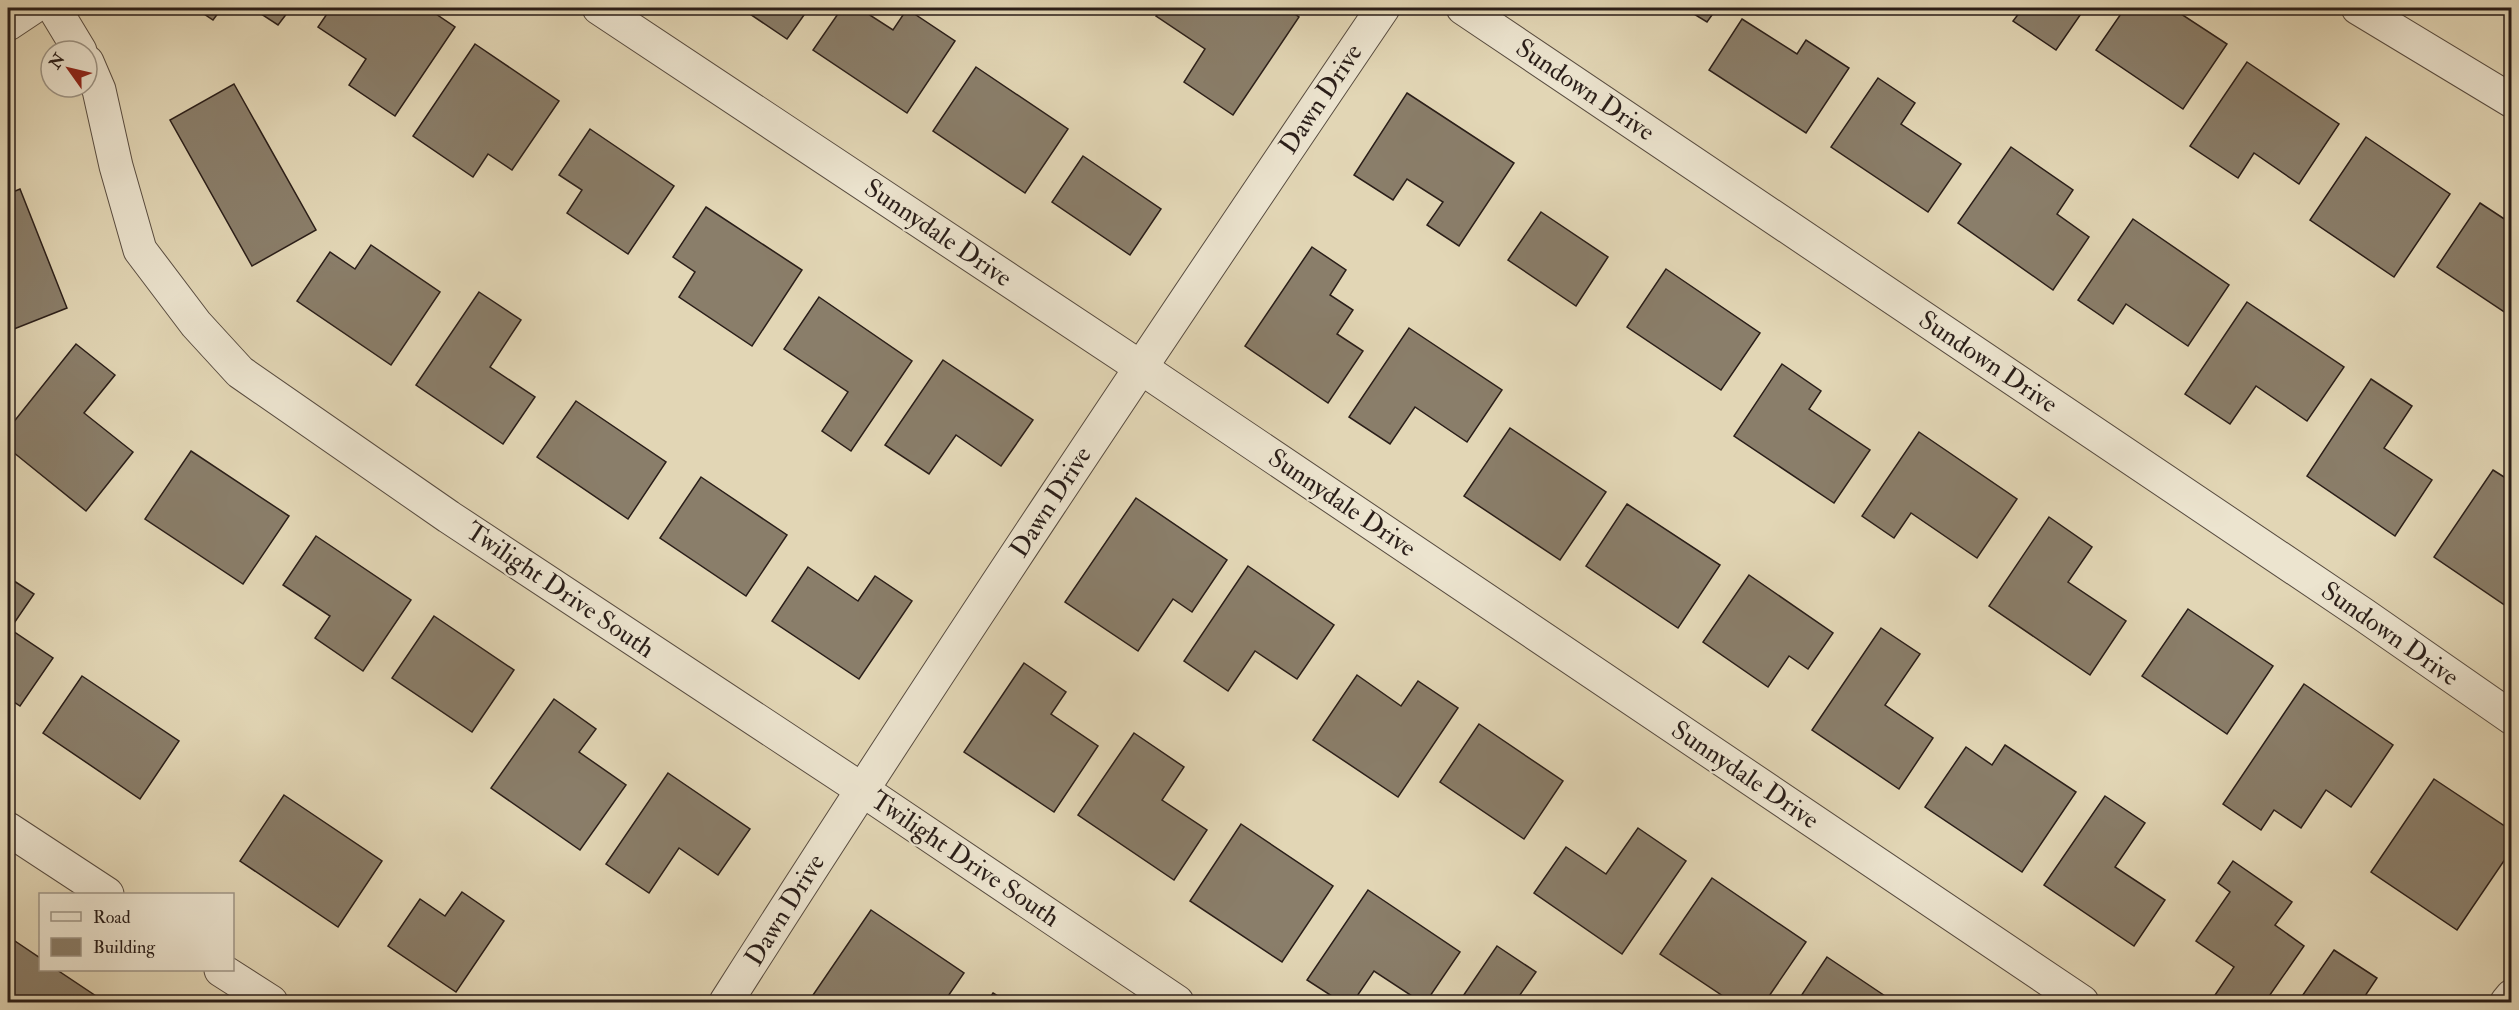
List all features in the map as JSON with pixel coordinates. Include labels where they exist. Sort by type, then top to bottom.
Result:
[{"type":"street","points":[[8,24],[32,8]]},
{"type":"street","points":[[54,8],[73,39]]},
{"type":"street","name":"Sunnydale Drive","points":[[600,8],[1140,367],[2082,1002]]},
{"type":"street","name":"Dawn Drive","points":[[726,1002],[861,789],[1140,367],[1383,8]]},
{"type":"street","name":"Sundown Drive","points":[[1463,8],[2354,608],[2511,718]]},
{"type":"street","points":[[2358,8],[2511,101]]},
{"type":"street","name":"Twilight Drive South","points":[[99,90],[116,165],[140,250],[196,324],[240,372],[459,523],[861,789],[1177,1002]]},
{"type":"street","points":[[8,829],[105,893]]},
{"type":"street","points":[[224,971],[271,1002]]},
{"type":"street","points":[[2507,1002],[2511,996]]},
{"type":"building","points":[[195,8],[222,8],[213,20]]},
{"type":"building","points":[[252,8],[291,8],[278,25]]},
{"type":"building","points":[[331,8],[427,8],[455,27],[395,116],[349,85],[366,59],[318,27]]},
{"type":"building","points":[[741,8],[809,8],[787,39]]},
{"type":"building","points":[[842,8],[859,8],[893,30],[907,9],[955,41],[907,113],[813,50]]},
{"type":"building","points":[[1162,8],[1286,8],[1299,17],[1233,115],[1184,82],[1205,49],[1156,16]]},
{"type":"building","points":[[1684,8],[1717,8],[1707,22]]},
{"type":"building","points":[[2023,8],[2085,8],[2056,50],[2013,21]]},
{"type":"building","points":[[2125,8],[2172,8],[2227,44],[2183,109],[2096,50]]},
{"type":"building","points":[[1742,19],[1797,54],[1806,40],[1849,68],[1806,133],[1709,70]]},
{"type":"building","points":[[475,44],[559,101],[512,170],[488,154],[473,177],[413,136]]},
{"type":"building","points":[[2247,62],[2339,124],[2299,184],[2254,153],[2238,178],[2190,146]]},
{"type":"building","points":[[976,67],[1068,129],[1025,193],[933,131]]},
{"type":"building","points":[[1878,78],[1915,103],[1901,124],[1961,164],[1928,212],[1831,147]]},
{"type":"building","points":[[234,84],[316,230],[252,266],[170,120]]},
{"type":"building","points":[[1407,93],[1514,163],[1459,246],[1427,225],[1443,202],[1407,179],[1393,200],[1354,175]]},
{"type":"building","points":[[590,129],[674,186],[628,254],[567,213],[582,190],[559,175]]},
{"type":"building","points":[[2366,137],[2450,194],[2394,277],[2310,220]]},
{"type":"building","points":[[2011,147],[2073,190],[2057,214],[2089,237],[2053,290],[1958,223]]},
{"type":"building","points":[[1083,156],[1161,209],[1130,255],[1052,202]]},
{"type":"building","points":[[20,189],[67,308],[14,329],[8,311],[8,194]]},
{"type":"building","points":[[2480,203],[2512,224],[2512,317],[2437,267]]},
{"type":"building","points":[[706,207],[802,270],[752,346],[679,297],[695,272],[673,257]]},
{"type":"building","points":[[1541,212],[1608,257],[1576,306],[1508,260]]},
{"type":"building","points":[[2133,219],[2229,285],[2188,346],[2126,304],[2113,324],[2078,300]]},
{"type":"building","points":[[371,245],[440,292],[391,365],[297,301],[330,252],[355,269]]},
{"type":"building","points":[[1312,247],[1346,270],[1330,295],[1353,310],[1337,334],[1363,351],[1328,403],[1245,346]]},
{"type":"building","points":[[1666,269],[1760,333],[1721,390],[1627,327]]},
{"type":"building","points":[[479,292],[521,320],[490,367],[535,397],[503,444],[416,385]]},
{"type":"building","points":[[819,297],[912,361],[851,451],[822,431],[848,392],[784,349]]},
{"type":"building","points":[[2247,302],[2344,367],[2307,421],[2256,386],[2230,424],[2185,394]]},
{"type":"building","points":[[1409,328],[1502,390],[1467,442],[1415,407],[1390,444],[1349,417]]},
{"type":"building","points":[[76,344],[115,375],[84,413],[133,452],[86,511],[8,448],[8,429]]},
{"type":"building","points":[[943,360],[1033,420],[1001,466],[956,435],[929,474],[885,445]]},
{"type":"building","points":[[1782,364],[1821,391],[1809,409],[1870,450],[1834,503],[1734,436]]},
{"type":"building","points":[[2371,379],[2412,406],[2384,448],[2432,480],[2395,536],[2307,476]]},
{"type":"building","points":[[576,401],[666,462],[628,519],[537,457]]},
{"type":"building","points":[[1510,428],[1606,492],[1560,560],[1464,496]]},
{"type":"building","points":[[1919,432],[2017,499],[1977,558],[1911,513],[1894,538],[1862,516]]},
{"type":"building","points":[[191,451],[289,516],[243,584],[145,519]]},
{"type":"building","points":[[2493,470],[2512,482],[2512,610],[2434,557]]},
{"type":"building","points":[[701,477],[787,535],[746,596],[660,538]]},
{"type":"building","points":[[1136,498],[1227,560],[1192,612],[1173,599],[1138,651],[1065,602]]},
{"type":"building","points":[[1627,504],[1720,565],[1678,628],[1586,566]]},
{"type":"building","points":[[2049,517],[2092,547],[2068,582],[2126,621],[2090,675],[1989,606]]},
{"type":"building","points":[[316,536],[411,600],[363,671],[315,638],[330,616],[283,585]]},
{"type":"building","points":[[1248,566],[1334,625],[1297,679],[1255,651],[1228,691],[1184,661]]},
{"type":"building","points":[[808,567],[858,601],[875,576],[912,601],[859,679],[772,621]]},
{"type":"building","points":[[1749,575],[1833,633],[1808,669],[1789,656],[1768,687],[1703,642]]},
{"type":"building","points":[[8,577],[34,594],[10,629],[53,658],[20,706],[8,698]]},
{"type":"building","points":[[2188,609],[2273,666],[2227,734],[2142,676]]},
{"type":"building","points":[[434,616],[514,670],[472,732],[392,678]]},
{"type":"building","points":[[1881,628],[1920,654],[1885,705],[1933,738],[1899,789],[1812,730]]},
{"type":"building","points":[[1024,663],[1066,692],[1051,714],[1098,746],[1054,812],[964,752]]},
{"type":"building","points":[[1357,675],[1401,706],[1418,681],[1458,708],[1398,797],[1313,740]]},
{"type":"building","points":[[82,676],[179,741],[140,799],[43,733]]},
{"type":"building","points":[[2304,684],[2393,745],[2351,807],[2326,790],[2301,828],[2274,810],[2261,830],[2223,804]]},
{"type":"building","points":[[554,699],[596,729],[579,752],[626,785],[580,850],[491,788]]},
{"type":"building","points":[[1479,724],[1563,781],[1524,839],[1440,782]]},
{"type":"building","points":[[1134,733],[1184,767],[1162,800],[1207,830],[1174,880],[1078,815]]},
{"type":"building","points":[[2005,745],[2076,792],[2022,872],[1925,807],[1966,747],[1992,765]]},
{"type":"building","points":[[668,773],[750,829],[718,875],[679,848],[649,893],[606,864]]},
{"type":"building","points":[[2434,779],[2512,831],[2512,849],[2457,930],[2371,872]]},
{"type":"building","points":[[284,795],[382,861],[338,927],[240,861]]},
{"type":"building","points":[[2105,796],[2145,823],[2115,867],[2165,900],[2134,946],[2044,885]]},
{"type":"building","points":[[1241,824],[1333,886],[1282,962],[1190,901]]},
{"type":"building","points":[[1638,828],[1686,861],[1622,954],[1534,893],[1566,847],[1606,874]]},
{"type":"building","points":[[2233,861],[2292,902],[2275,925],[2304,946],[2265,1002],[2219,1002],[2213,998],[2234,967],[2196,941],[2230,892],[2218,883]]},
{"type":"building","points":[[1712,878],[1806,942],[1765,1002],[1732,1002],[1660,954]]},
{"type":"building","points":[[1368,890],[1460,952],[1426,1002],[1421,1002],[1374,971],[1353,1002],[1341,1002],[1307,980]]},
{"type":"building","points":[[462,892],[504,921],[456,992],[388,946],[420,899],[445,916]]},
{"type":"building","points":[[871,910],[964,973],[944,1002],[818,1002],[811,998]]},
{"type":"building","points":[[9,937],[39,957],[39,971],[58,971],[102,1000],[101,1002],[8,1002]]},
{"type":"building","points":[[1497,946],[1536,972],[1515,1002],[1459,1002]]},
{"type":"building","points":[[2334,950],[2377,978],[2361,1002],[2298,1002]]},
{"type":"building","points":[[1827,957],[1894,1002],[1797,1002]]},
{"type":"building","points":[[993,993],[1007,1002],[987,1002]]}]
